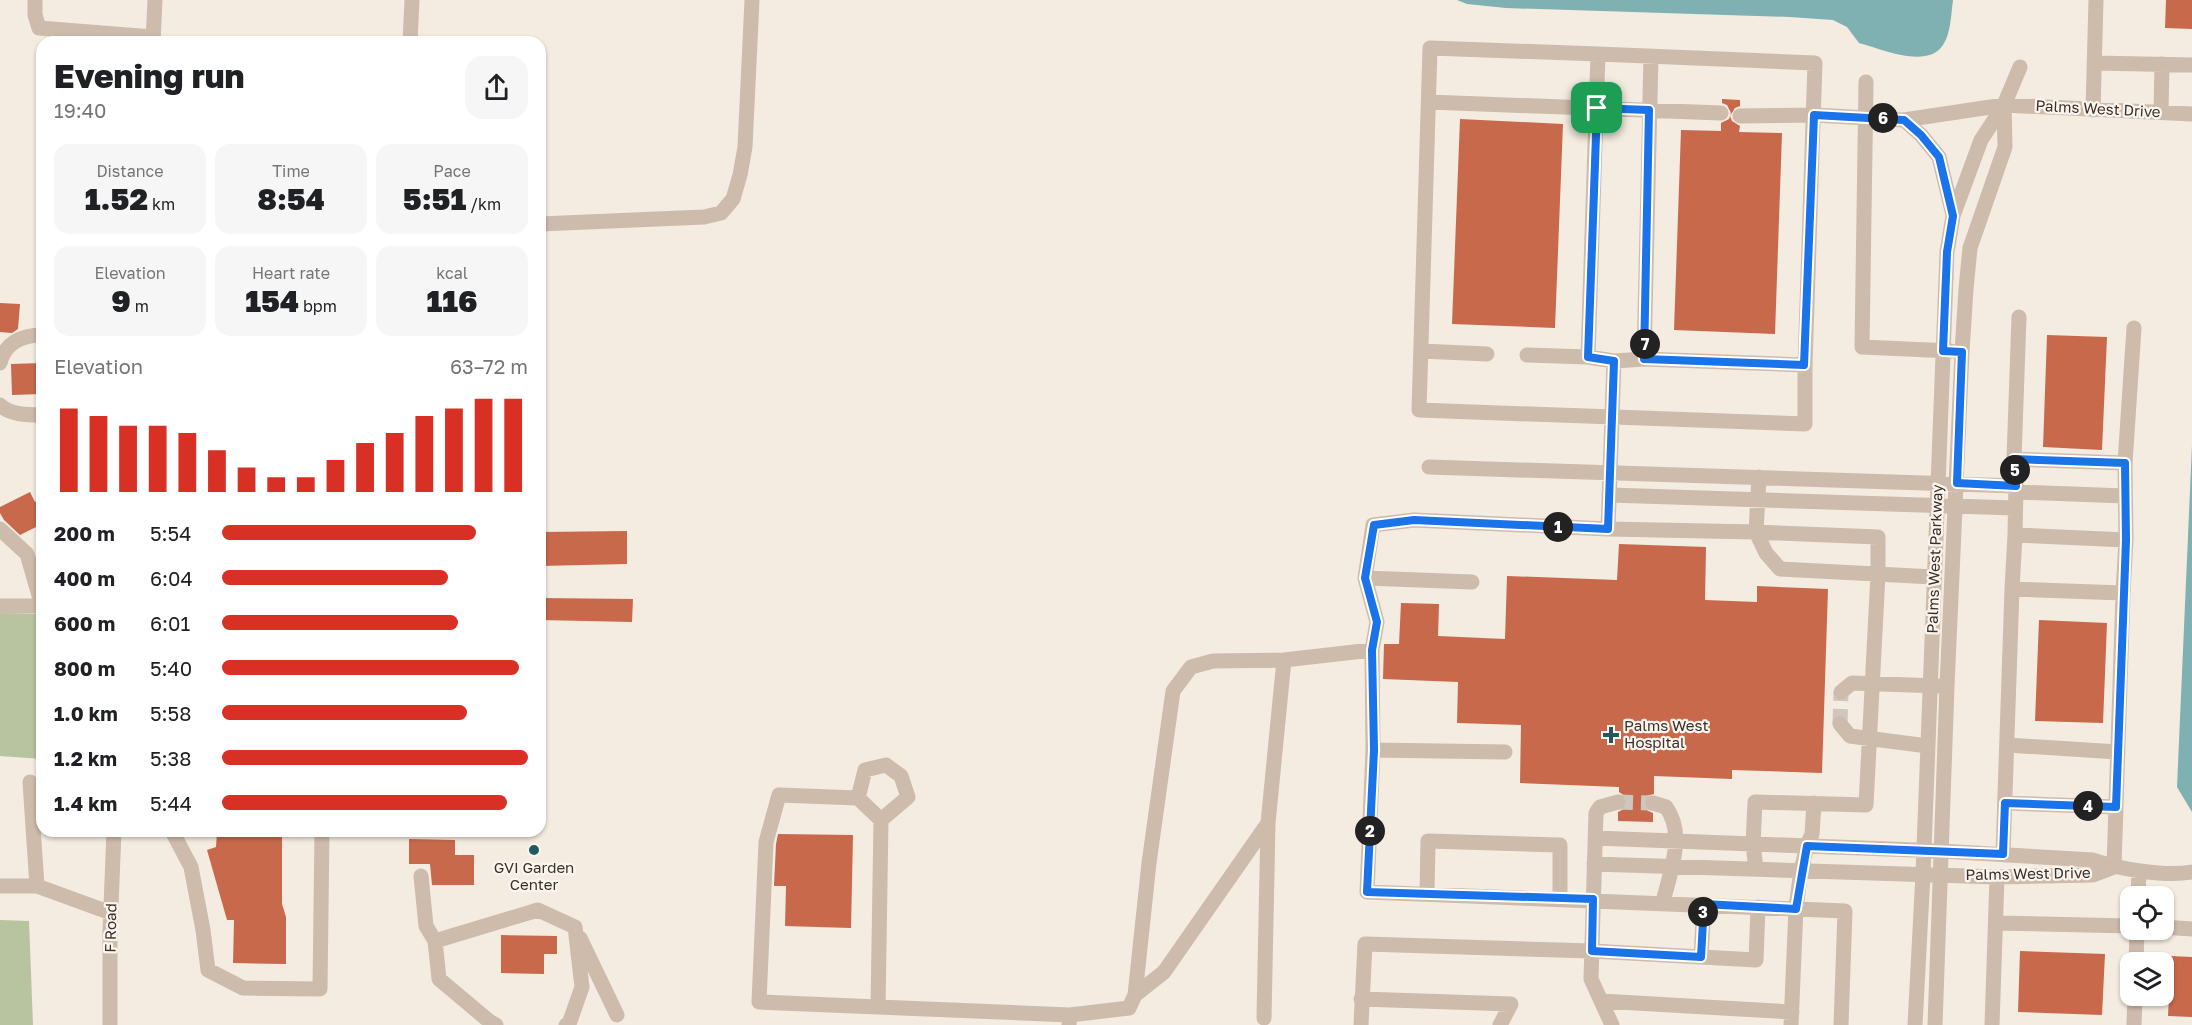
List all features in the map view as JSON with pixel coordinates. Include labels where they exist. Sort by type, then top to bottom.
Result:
[{"type":"street","points":[[35,0],[35,15],[39,28],[115,36]]},
{"type":"street","points":[[153,36],[155,0]]},
{"type":"street","points":[[410,36],[411,0]]},
{"type":"street","points":[[546,224],[704,217],[721,213],[733,199],[745,147],[752,0]]},
{"type":"street","points":[[2093,110],[2096,0]]},
{"type":"street","points":[[1430,48],[1598,54],[1815,63],[1804,365],[1805,424],[1419,410],[1430,48]]},
{"type":"street","points":[[1588,357],[1598,54]]},
{"type":"street","points":[[1644,359],[1651,56]]},
{"type":"street","points":[[2094,63],[2192,65]]},
{"type":"street","points":[[2161,112],[2162,64]]},
{"type":"street","name":"Palms West Parkway","points":[[1915,1025],[1947,252],[1953,216],[1982,140],[2004,105],[2020,67]]},
{"type":"street","points":[[1866,82],[1862,347],[1962,352]]},
{"type":"street","points":[[1429,102],[1722,113]]},
{"type":"street","name":"Palms West Drive","points":[[1740,116],[1814,115],[1904,120],[2004,105],[2192,114]]},
{"type":"street","name":"Palms West Parkway","points":[[1935,1025],[1962,352],[1970,248],[2005,147],[2004,105]]},
{"type":"street","points":[[1904,120],[1921,135],[1939,157],[1953,216]]},
{"type":"street","points":[[2003,854],[2015,535],[2014,459],[2019,317]]},
{"type":"street","points":[[2114,867],[2122,593],[2126,540],[2125,463],[2134,328]]},
{"type":"street","points":[[0,363],[3,352],[16,340],[36,336]]},
{"type":"street","points":[[1421,351],[1487,354]]},
{"type":"street","points":[[1527,355],[1588,357],[1614,361],[1644,359],[1804,365]]},
{"type":"street","points":[[1608,529],[1614,361]]},
{"type":"street","points":[[0,405],[6,411],[36,415]]},
{"type":"street","points":[[2014,459],[2125,463]]},
{"type":"street","points":[[1429,467],[1957,483],[2016,495],[2125,496]]},
{"type":"street","points":[[1759,477],[1756,532],[1766,553],[1780,569],[1934,577]]},
{"type":"street","points":[[1609,495],[1955,507],[2016,495]]},
{"type":"street","points":[[1756,869],[1753,844],[1755,802],[1866,805],[1878,537],[1608,529],[1414,520],[1374,525],[1365,578],[1377,622],[1372,650],[1374,750],[1367,892],[1593,899],[1845,911],[1841,1025]]},
{"type":"street","points":[[0,528],[27,555],[36,586]]},
{"type":"street","points":[[2015,535],[2126,540]]},
{"type":"street","points":[[1365,578],[1472,582]]},
{"type":"street","points":[[2012,589],[2122,593]]},
{"type":"street","points":[[0,606],[36,606]]},
{"type":"street","points":[[878,1007],[881,820],[858,798],[780,795],[766,842],[759,1002],[878,1007],[1070,1020],[1130,1008],[1135,995],[1149,862],[1173,691],[1191,668],[1213,661],[1284,660],[1372,650]]},
{"type":"street","points":[[1264,1018],[1268,823],[1284,660]]},
{"type":"street","points":[[1841,692],[1852,683],[1947,686]]},
{"type":"street","points":[[1840,724],[1850,736],[1928,746]]},
{"type":"street","points":[[2007,745],[2118,752]]},
{"type":"street","points":[[1374,750],[1505,752]]},
{"type":"street","points":[[858,798],[865,770],[886,765],[901,776],[908,797],[881,820]]},
{"type":"street","points":[[30,782],[37,886]]},
{"type":"street","points":[[1612,1025],[1591,979],[1593,899],[1596,813],[1600,807],[1618,802]]},
{"type":"street","points":[[1653,803],[1666,807],[1676,823],[1676,842],[1663,903]]},
{"type":"street","points":[[1601,1001],[1791,1018],[1796,909],[1801,870],[1812,834],[1814,803]]},
{"type":"street","points":[[2005,803],[2116,807]]},
{"type":"street","points":[[1135,995],[1164,972],[1268,823]]},
{"type":"street","name":"F Road","points":[[110,1025],[114,837]]},
{"type":"street","points":[[175,837],[191,867],[208,970],[243,988],[320,989],[322,837]]},
{"type":"street","name":"Palms West Drive","points":[[1595,838],[2003,854],[2093,860],[2114,867],[2139,871],[2192,872]]},
{"type":"street","points":[[1427,894],[1428,841],[1560,845],[1560,898]]},
{"type":"street","name":"Palms West Drive","points":[[1594,864],[1997,877],[2093,875],[2114,867]]},
{"type":"street","points":[[2138,886],[2139,871]]},
{"type":"street","points":[[421,876],[426,926],[435,941],[439,979],[489,1022],[496,1025]]},
{"type":"street","points":[[1992,1025],[1997,877]]},
{"type":"street","points":[[0,886],[37,886],[111,913]]},
{"type":"street","points":[[1701,957],[1704,904]]},
{"type":"street","points":[[1361,1025],[1365,944],[1592,951],[1756,960],[1758,907]]},
{"type":"street","points":[[435,941],[538,910],[574,927],[617,1016]]},
{"type":"street","points":[[1996,923],[2120,926]]},
{"type":"street","points":[[566,1025],[569,1024],[582,987],[574,927]]},
{"type":"street","points":[[2174,928],[2192,929]]},
{"type":"street","points":[[1361,999],[1511,1004],[1500,1025]]},
{"type":"street","points":[[2134,1025],[2135,1006]]},
{"type":"green space","points":[[0,613],[36,614],[36,759],[0,756]]},
{"type":"green space","points":[[0,920],[29,921],[33,1025],[0,1025]]},
{"type":"water","points":[[1457,0],[1953,0],[1949,29],[1943,45],[1936,52],[1915,57],[1859,43],[1847,27],[1833,20],[1506,8],[1467,4]]},
{"type":"water","points":[[2192,445],[2192,812],[2177,787]]},
{"type":"building","points":[[2166,0],[2192,0],[2192,29],[2165,28]]},
{"type":"building","points":[[1722,99],[1740,100],[1740,106],[1735,108],[1730,116],[1731,113],[1727,105],[1722,103]]},
{"type":"building","points":[[1730,116],[1732,121],[1740,126],[1739,132],[1782,133],[1775,334],[1674,330],[1681,130],[1721,131],[1721,123]]},
{"type":"building","points":[[1460,119],[1563,124],[1555,328],[1452,324]]},
{"type":"building","points":[[0,303],[20,304],[18,329],[12,333],[0,332]]},
{"type":"building","points":[[2047,335],[2107,337],[2102,450],[2043,447]]},
{"type":"building","points":[[36,363],[36,394],[12,395],[11,364]]},
{"type":"building","points":[[30,492],[36,501],[36,527],[20,535],[4,520],[0,507]]},
{"type":"building","points":[[627,531],[627,564],[546,566],[546,532]]},
{"type":"building","name":"Palms West Hospital","points":[[1619,544],[1706,547],[1705,600],[1757,602],[1757,586],[1828,589],[1822,773],[1732,770],[1732,779],[1654,776],[1654,794],[1646,796],[1643,805],[1646,810],[1653,813],[1653,822],[1618,821],[1618,812],[1628,804],[1625,796],[1619,792],[1619,787],[1520,783],[1521,725],[1457,723],[1458,682],[1383,679],[1384,644],[1399,644],[1401,603],[1439,604],[1438,636],[1505,639],[1507,576],[1617,580]]},
{"type":"building","points":[[546,598],[633,599],[632,622],[546,620]]},
{"type":"building","points":[[2039,620],[2107,623],[2103,723],[2035,721]]},
{"type":"building","points":[[778,834],[853,835],[851,928],[785,926],[786,886],[774,886]]},
{"type":"building","points":[[217,837],[282,837],[282,904],[286,917],[286,964],[233,963],[234,920],[227,920],[207,850],[216,847]]},
{"type":"building","points":[[409,839],[455,840],[455,855],[474,855],[474,885],[432,885],[430,864],[409,864]]},
{"type":"building","points":[[501,935],[557,936],[557,954],[544,954],[544,974],[501,973]]},
{"type":"building","points":[[2020,951],[2105,954],[2102,1015],[2018,1012]]},
{"type":"building","points":[[2174,956],[2192,957],[2192,1017],[2168,1016],[2168,1006],[2174,1006]]},
{"type":"tunnel","points":[[1840,724],[1841,692]]},
{"type":"tunnel","points":[[1618,802],[1653,803]]},
{"type":"place","name":"Palms West Hospital","points":[[1611,735]]},
{"type":"place","name":"GVI Garden Center","points":[[534,850]]},
{"type":"route","points":[[1597,108],[1649,110],[1644,359],[1804,365],[1814,115],[1904,120],[1921,135],[1939,157],[1953,216],[1947,252],[1943,351],[1962,352],[1957,483],[2016,486],[2014,459],[2125,463],[2126,540],[2122,593],[2116,807],[2005,803],[2003,854],[1807,846],[1796,909],[1704,904],[1701,957],[1592,951],[1593,899],[1367,892],[1374,750],[1372,650],[1377,622],[1365,578],[1374,525],[1414,520],[1608,529],[1614,361],[1588,357],[1597,108]]}]
